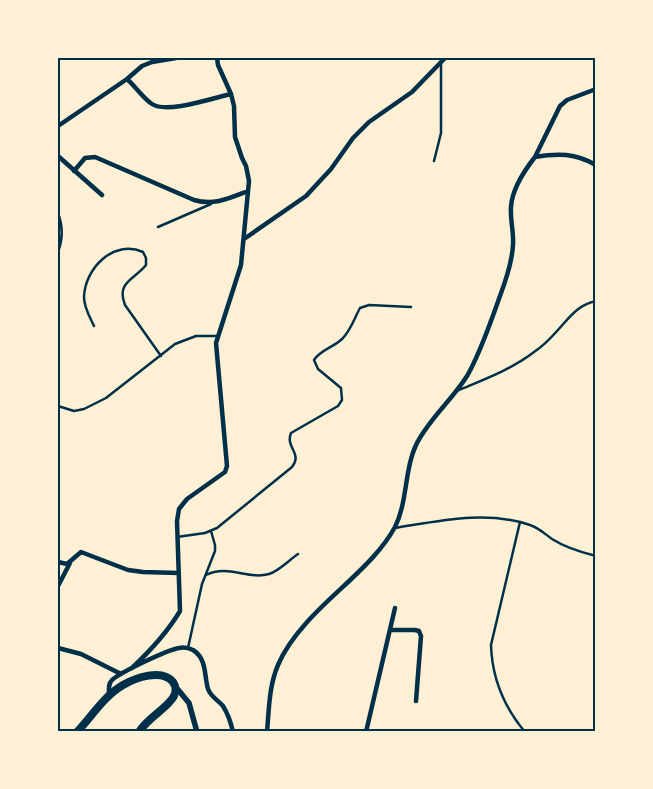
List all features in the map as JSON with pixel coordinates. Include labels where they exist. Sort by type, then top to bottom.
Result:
[{"type":"highway","points":[[77,732],[109,695],[124,685],[142,677],[167,677],[172,681],[176,691],[171,701],[146,721],[139,732]]},
{"type":"street","points":[[58,126],[127,79],[142,66],[152,62],[176,58]]},
{"type":"street","points":[[132,668],[152,649],[180,611],[177,521],[179,509],[187,499],[225,472],[227,466],[216,350],[218,336],[241,265],[248,173],[235,137],[234,106],[231,94],[217,58]]},
{"type":"street","points":[[244,239],[306,196],[331,169],[353,138],[369,122],[412,92],[445,58]]},
{"type":"street","points":[[127,79],[151,104],[160,107],[171,107],[231,94]]},
{"type":"street","points":[[267,732],[272,684],[278,664],[288,648],[322,607],[385,543],[400,515],[412,456],[417,444],[424,431],[466,377],[474,363],[511,261],[513,229],[511,207],[513,194],[527,167],[535,157],[560,106],[567,100],[596,89]]},
{"type":"street","points":[[535,157],[562,154],[575,155],[596,165]]},
{"type":"street","points":[[58,156],[102,196]]},
{"type":"street","points":[[74,170],[85,158],[95,157],[194,200],[213,203],[248,191]]},
{"type":"street","points":[[58,586],[71,562],[81,552],[128,570],[179,573]]},
{"type":"street","points":[[58,562],[67,564],[71,562]]},
{"type":"street","points":[[366,732],[395,608]]},
{"type":"street","points":[[390,630],[415,630],[419,631],[421,636],[416,701]]},
{"type":"street","points":[[58,648],[81,654],[121,674]]},
{"type":"street","points":[[109,695],[110,684],[121,674],[177,648],[188,648],[196,652],[203,660],[208,689],[213,697],[222,705],[233,732]]},
{"type":"street","points":[[175,686],[190,703],[197,732]]},
{"type":"lane","points":[[434,161],[441,124],[441,62]]},
{"type":"lane","points":[[158,227],[213,203]]},
{"type":"lane","points":[[58,213],[62,234],[58,252]]},
{"type":"lane","points":[[94,326],[84,298],[85,288],[91,271],[103,259],[123,249],[131,248],[143,252],[146,258],[146,265],[126,283],[122,291],[122,298],[161,356]]},
{"type":"lane","points":[[455,391],[506,370],[533,353],[547,342],[579,308],[596,301]]},
{"type":"lane","points":[[178,537],[211,530],[228,520],[292,467],[296,455],[290,444],[289,438],[291,433],[338,406],[342,400],[341,388],[315,365],[314,360],[348,332],[360,308],[364,306],[411,307]]},
{"type":"lane","points":[[58,406],[74,411],[84,409],[106,398],[175,344],[196,336],[218,336]]},
{"type":"lane","points":[[394,528],[449,520],[492,517],[520,522],[540,529],[565,547],[596,556]]},
{"type":"lane","points":[[520,522],[491,644],[491,657],[501,695],[510,712],[525,732]]},
{"type":"lane","points":[[188,648],[205,576],[214,552],[215,545],[211,530]]},
{"type":"lane","points":[[205,576],[222,570],[268,574],[298,554]]}]
